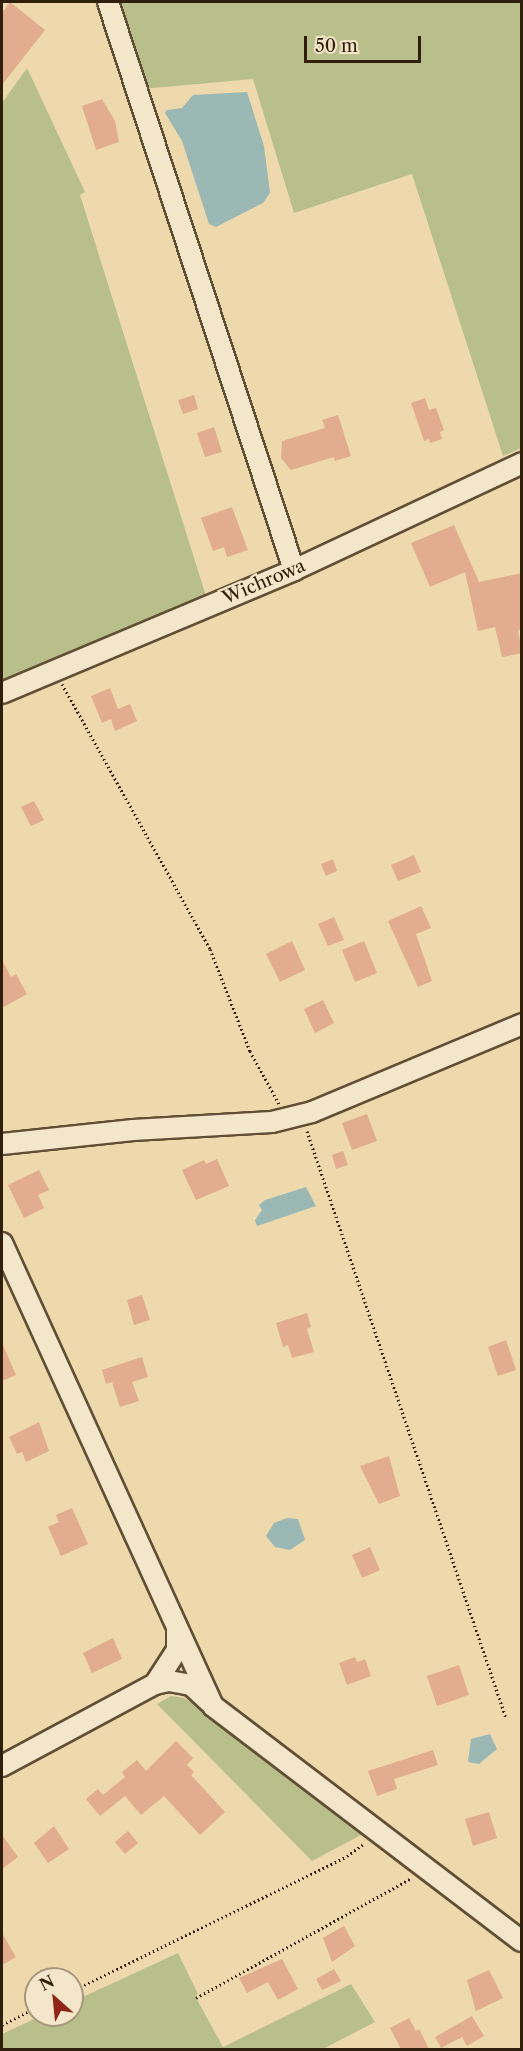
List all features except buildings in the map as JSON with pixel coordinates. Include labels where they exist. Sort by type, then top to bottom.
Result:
[{"type":"street","points":[[108,2],[294,570]]},
{"type":"street","name":"Wichrowa","points":[[2,693],[294,570],[522,463]]},
{"type":"street","points":[[2,1144],[294,1117],[522,1024]]},
{"type":"street","points":[[2,1243],[213,1706]]},
{"type":"street","points":[[155,1684],[177,1650],[177,1626]]},
{"type":"street","points":[[2,1766],[155,1684],[169,1681],[190,1685],[213,1706],[522,1941]]},
{"type":"path","points":[[54,670],[210,949],[250,1051],[294,1117],[360,1280],[506,1718]]},
{"type":"path","points":[[84,1984],[347,1856],[374,1829]]},
{"type":"path","points":[[196,1998],[428,1869]]},
{"type":"path","points":[[2,2025],[24,2014]]},
{"type":"green space","points":[[118,2],[521,2],[521,448],[503,456],[412,174],[294,213],[253,79],[142,89]]},
{"type":"green space","points":[[27,68],[85,192],[80,195],[206,596],[2,684],[2,103]]},
{"type":"green space","points":[[171,1696],[184,1698],[208,1713],[361,1835],[312,1861],[157,1704]]},
{"type":"green space","points":[[178,1953],[198,1994],[195,1996],[223,2047],[351,1984],[375,2022],[323,2049],[2,2049],[2,2034],[24,2024],[24,2027],[84,2027],[84,1996]]},
{"type":"water","points":[[247,92],[264,146],[270,193],[263,203],[216,227],[209,224],[182,141],[165,113],[167,110],[182,108],[193,95]]},
{"type":"water","points":[[306,1187],[316,1206],[257,1226],[255,1220],[262,1210],[259,1205],[265,1200]]},
{"type":"water","points":[[287,1518],[298,1519],[305,1540],[290,1550],[275,1547],[266,1536],[274,1523]]},
{"type":"water","points":[[490,1734],[497,1749],[479,1764],[468,1762],[471,1739]]}]
